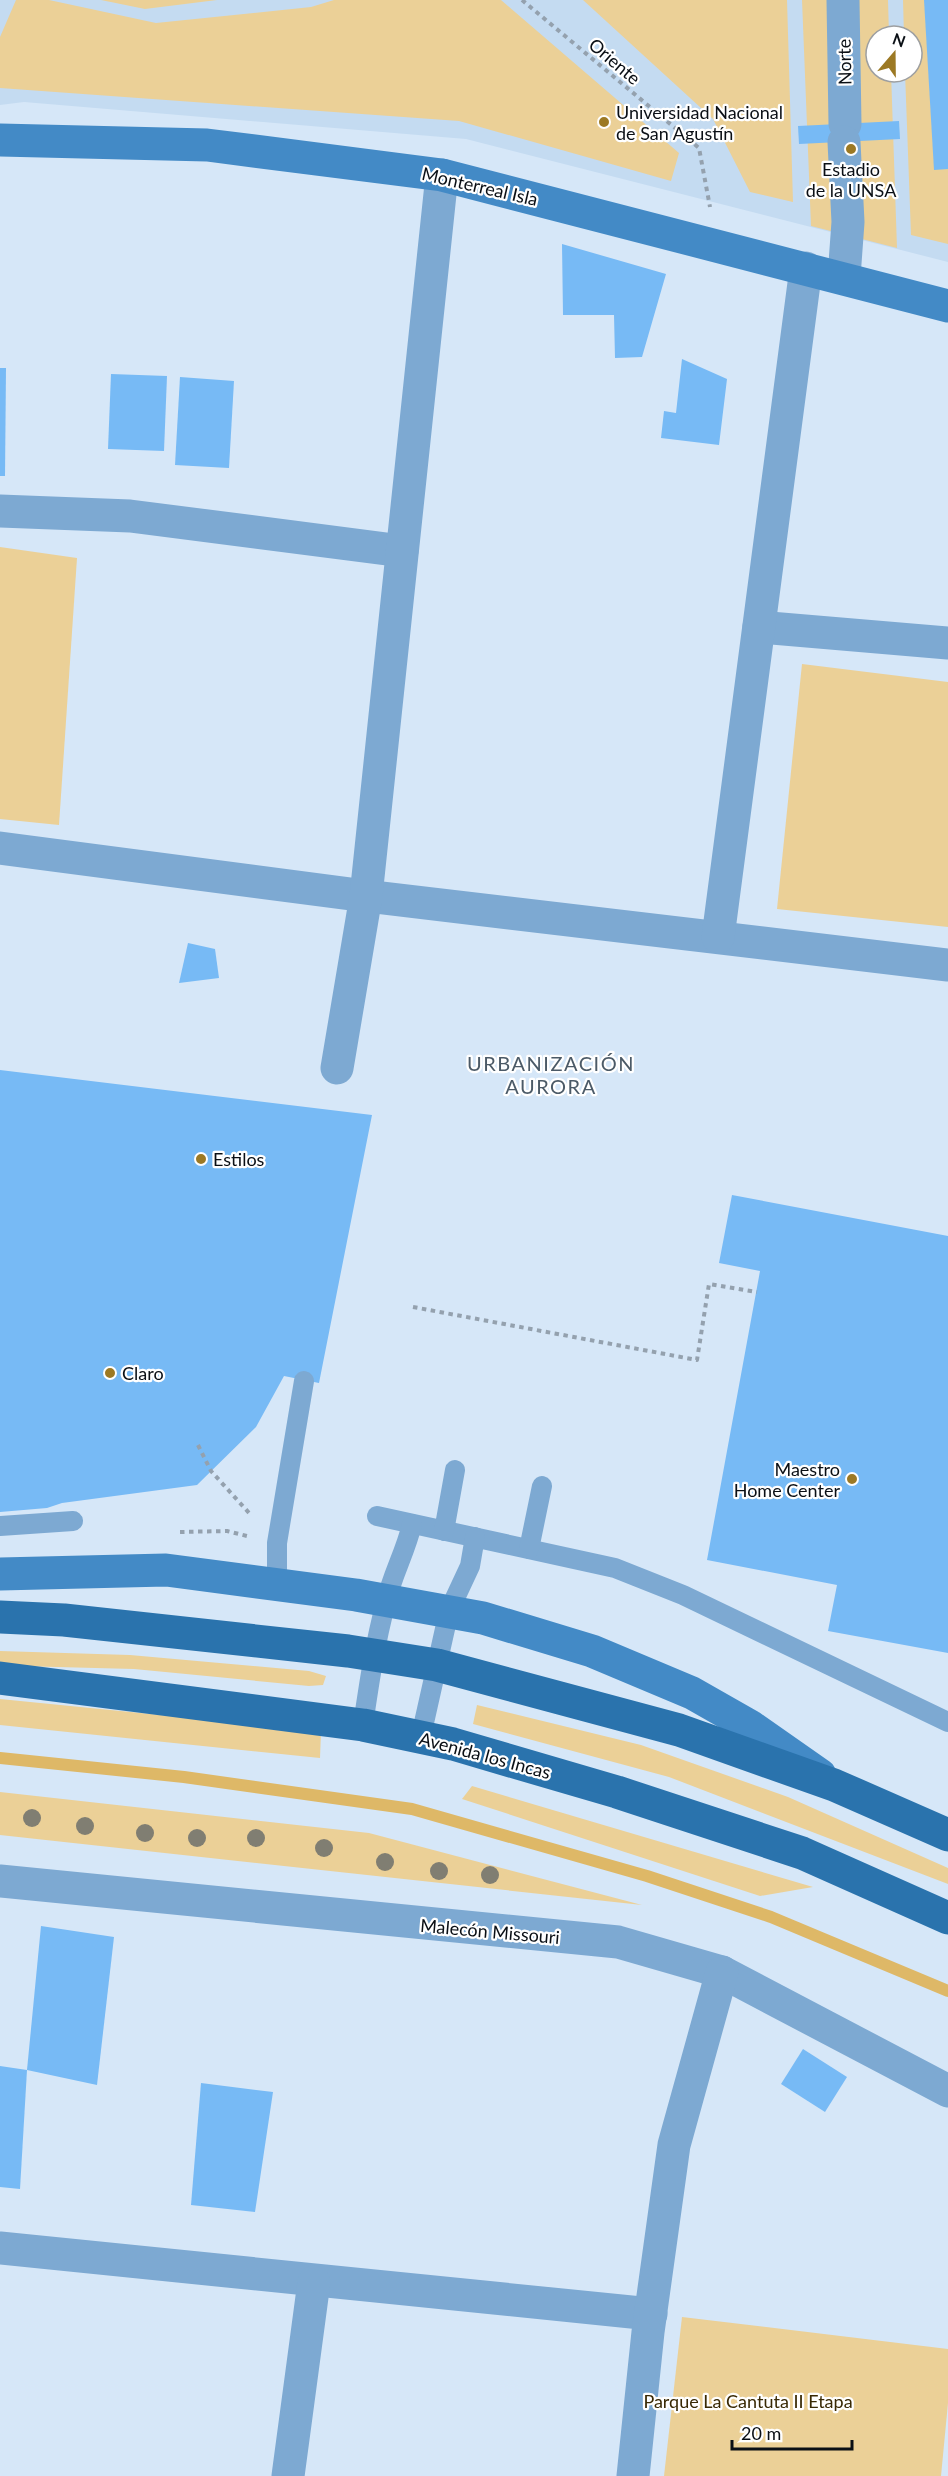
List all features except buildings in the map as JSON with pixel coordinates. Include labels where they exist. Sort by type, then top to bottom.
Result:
[{"type":"main road","points":[[0,1596],[64,1620]]},
{"type":"main road","points":[[0,1617],[64,1620],[374,1654],[437,1665],[680,1730],[834,1785],[948,1835]]},
{"type":"main road","name":"Avenida los Incas","points":[[0,1678],[363,1725],[421,1736],[617,1791],[802,1853],[948,1918]]},
{"type":"street","name":"Norte","points":[[843,0],[848,222],[844,277]]},
{"type":"street","name":"Monterreal Isla","points":[[0,140],[207,145],[442,175],[844,277],[948,306]]},
{"type":"street","points":[[337,1068],[366,896],[442,175]]},
{"type":"street","points":[[718,937],[806,268]]},
{"type":"street","points":[[0,511],[130,516],[402,551]]},
{"type":"street","points":[[759,627],[948,643]]},
{"type":"street","points":[[0,848],[366,896],[948,965]]},
{"type":"street","points":[[0,1574],[166,1570],[386,1599],[483,1618],[592,1651],[692,1693],[750,1726],[834,1785]]},
{"type":"street","name":"Malecón Missouri","points":[[0,1881],[618,1942],[722,1972],[948,2091]]},
{"type":"street","points":[[633,2476],[651,2314],[674,2145],[722,1972]]},
{"type":"street","points":[[0,2248],[314,2282],[651,2314]]},
{"type":"street","points":[[288,2476],[314,2282]]},
{"type":"lane","points":[[277,1583],[277,1543],[304,1381]]},
{"type":"lane","points":[[444,1531],[455,1470]]},
{"type":"lane","points":[[529,1549],[542,1486]]},
{"type":"lane","points":[[377,1516],[615,1568],[683,1595],[948,1722]]},
{"type":"lane","points":[[0,1526],[73,1521]]},
{"type":"lane","points":[[363,1725],[374,1654],[386,1599],[406,1550],[412,1524]]},
{"type":"lane","points":[[421,1736],[449,1611],[470,1566],[475,1537]]},
{"type":"path","name":"Oriente","points":[[522,0],[699,148],[717,245]]},
{"type":"path","points":[[413,1307],[697,1360],[709,1284],[757,1292]]},
{"type":"path","points":[[198,1445],[211,1471],[277,1543]]},
{"type":"shaded area","name":"Universidad Nacional de San Agustín","points":[[0,0],[948,0],[948,262],[466,139],[24,102],[0,105]]},
{"type":"green space","points":[[16,0],[49,0],[156,23],[311,7],[334,0],[501,0],[679,153],[671,181],[459,121],[0,88],[0,37]]},
{"type":"green space","points":[[101,0],[217,0],[145,9]]},
{"type":"green space","points":[[583,0],[787,0],[793,202],[750,192],[713,119]]},
{"type":"green space","name":"Estadio de la UNSA","points":[[802,0],[888,0],[889,24],[864,24],[864,84],[891,84],[897,248],[811,226]]},
{"type":"green space","points":[[903,0],[948,0],[948,244],[911,235],[905,84],[924,84],[924,24],[904,24]]},
{"type":"green space","points":[[0,547],[77,558],[59,825],[0,819]]},
{"type":"green space","points":[[802,664],[948,682],[948,927],[777,909]]},
{"type":"green space","points":[[0,1651],[130,1655],[309,1671],[326,1676],[323,1685],[309,1686],[134,1669],[0,1665]]},
{"type":"green space","points":[[0,1699],[321,1731],[320,1758],[0,1725]]},
{"type":"green space","points":[[477,1705],[641,1745],[788,1797],[948,1868],[948,1884],[669,1777],[473,1724]]},
{"type":"green space","points":[[472,1786],[813,1887],[760,1896],[462,1799]]},
{"type":"green space","points":[[0,1792],[369,1833],[642,1905],[0,1835]]},
{"type":"green space","name":"Parque La Cantuta II Etapa","points":[[682,2317],[948,2349],[948,2403],[941,2476],[664,2476]]},
{"type":"waterway","points":[[0,1758],[184,1777],[412,1809],[647,1876],[771,1917],[948,1991]]},
{"type":"place","name":"Universidad Nacional de San Agustín","points":[[604,122]]},
{"type":"place","name":"Estadio de la UNSA","points":[[851,149]]},
{"type":"place","name":"Estilos","points":[[201,1159]]},
{"type":"place","name":"Claro","points":[[110,1373]]},
{"type":"place","name":"Maestro Home Center","points":[[852,1479]]},
{"type":"district","name":"URBANIZACIÓN AURORA","points":[[551,1074]]}]
